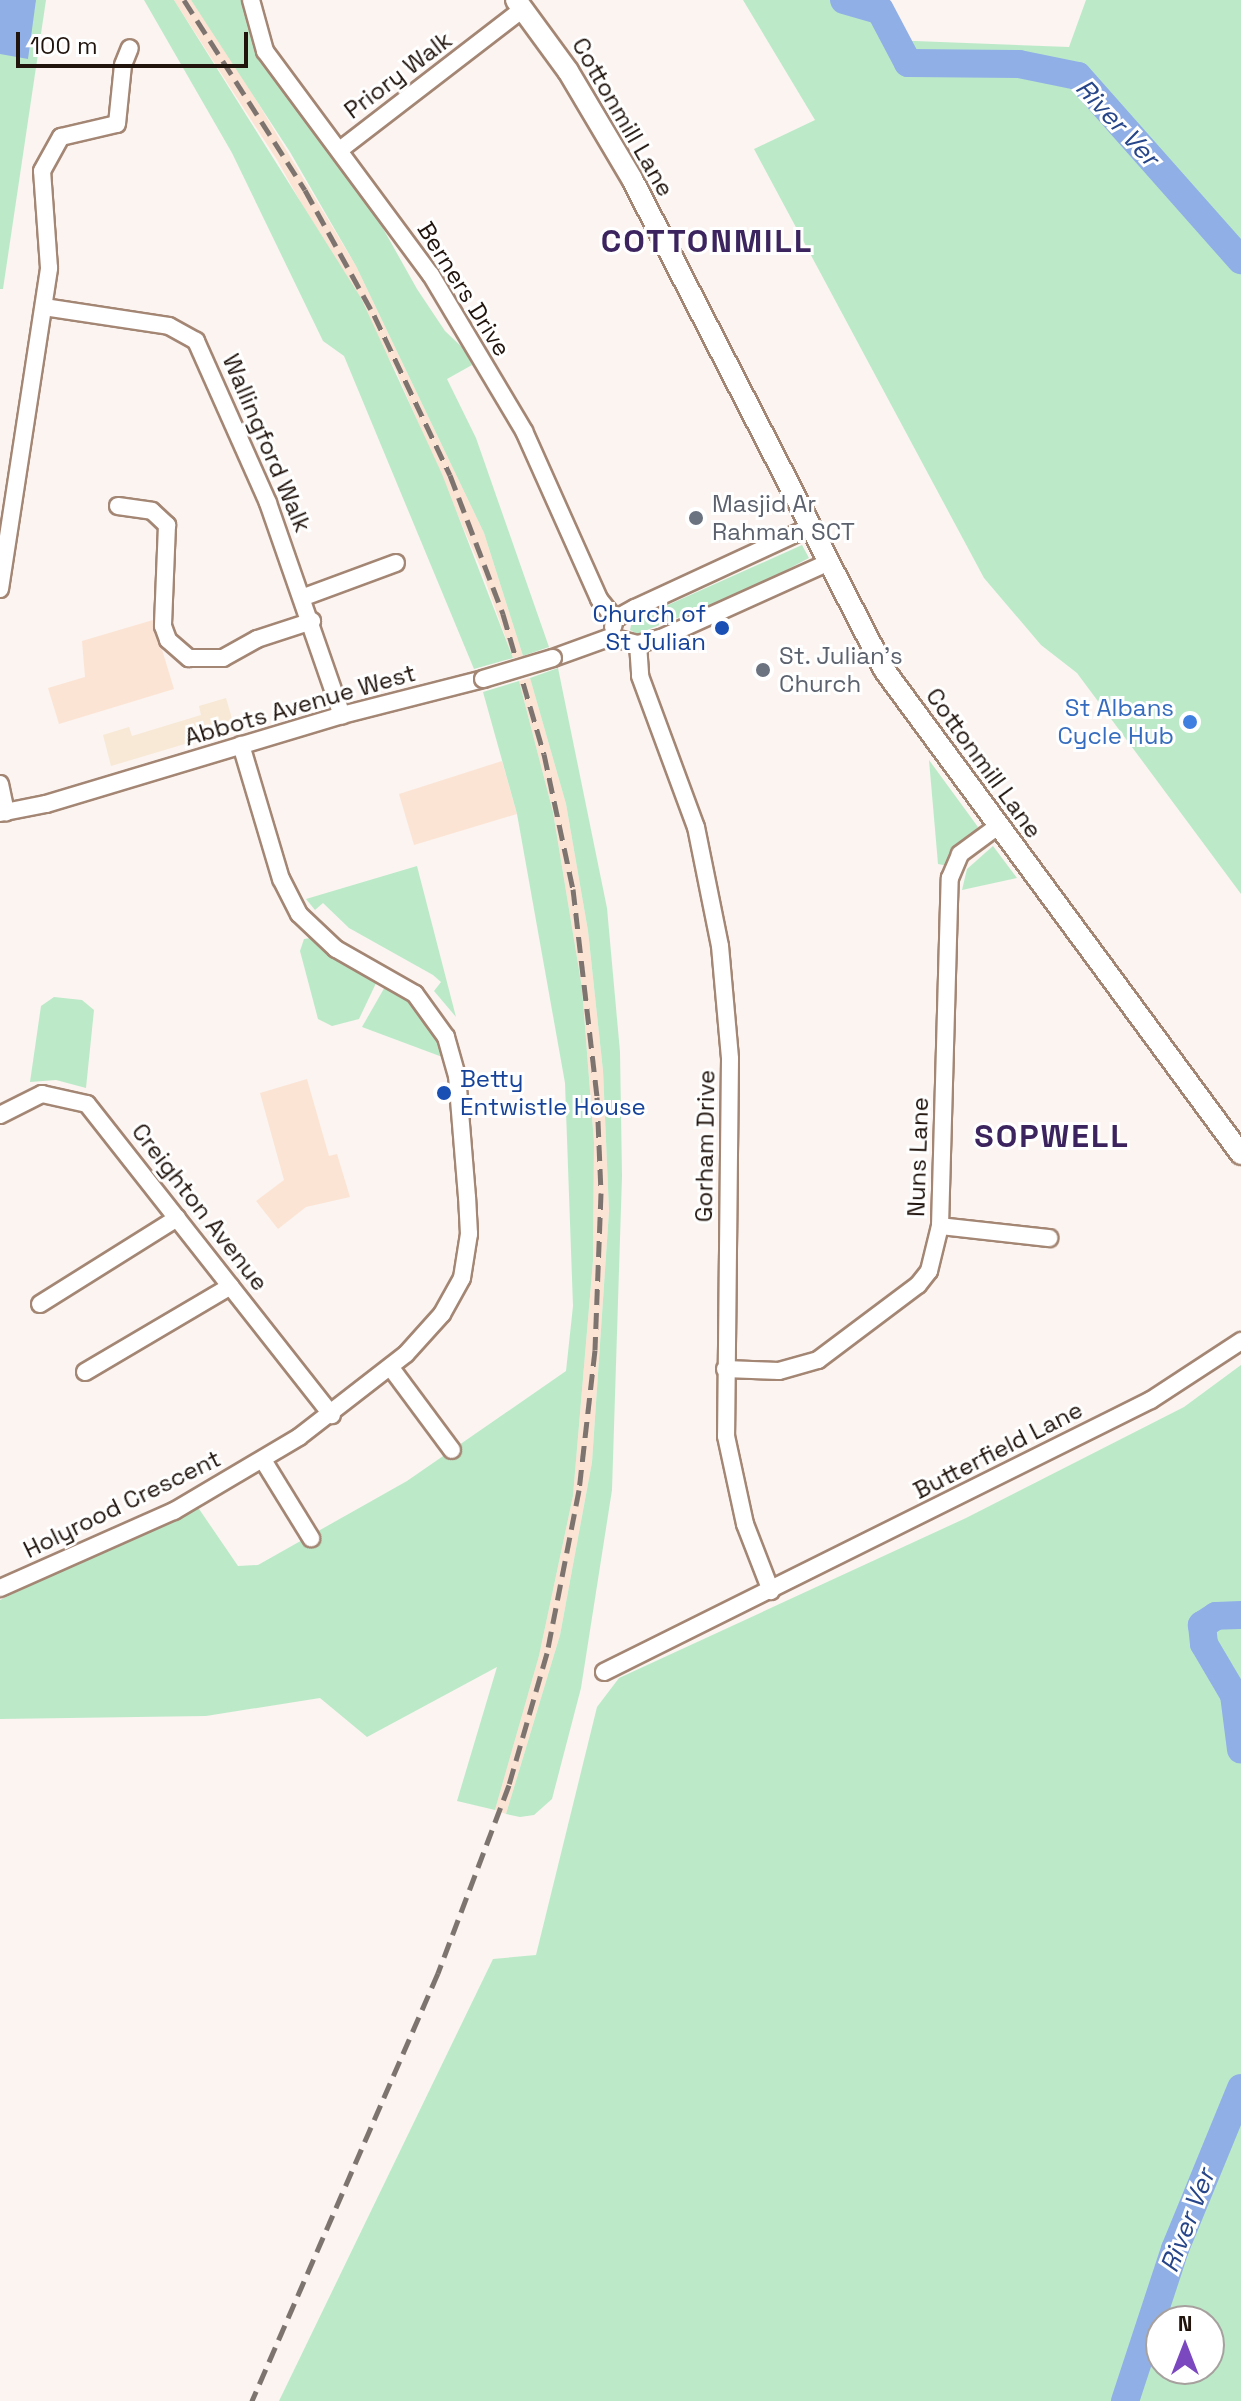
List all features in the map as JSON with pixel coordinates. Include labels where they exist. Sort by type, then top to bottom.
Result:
[{"type":"street","name":"Berners Drive","points":[[251,0],[265,51],[314,122],[341,149],[431,275],[516,418],[599,599],[615,619]]},
{"type":"street","name":"Priory Walk","points":[[341,149],[519,5]]},
{"type":"street","name":"Cottonmill Lane","points":[[519,5],[568,71],[632,179],[885,671],[1241,1154]]},
{"type":"street","points":[[0,589],[44,307],[50,248],[42,171],[52,145],[74,132],[117,124],[123,65],[130,48]]},
{"type":"street","name":"Wallingford Walk","points":[[44,307],[169,326],[196,341],[304,597],[342,715]]},
{"type":"street","points":[[118,506],[152,511],[167,525],[163,626],[168,640],[189,658],[223,658],[257,639],[312,621]]},
{"type":"street","points":[[810,527],[615,619],[611,637],[638,644],[829,562]]},
{"type":"street","points":[[304,597],[396,563]]},
{"type":"street","name":"Abbots Avenue West","points":[[3,812],[342,715],[483,679],[611,637]]},
{"type":"street","name":"Gorham Drive","points":[[638,644],[638,668],[696,827],[720,946],[730,1059],[725,1369],[734,1480],[771,1591]]},
{"type":"street","name":"Holyrood Crescent","points":[[1,1586],[174,1511],[263,1460],[332,1415],[391,1368],[434,1323],[462,1278],[469,1234],[457,1076],[446,1037],[428,1007],[401,984],[336,949],[299,914],[281,879],[241,745]]},
{"type":"street","points":[[0,784],[3,812]]},
{"type":"street","name":"Nuns Lane","points":[[725,1369],[779,1371],[818,1360],[918,1285],[937,1254],[950,878],[960,854],[998,826]]},
{"type":"street","name":"Creighton Avenue","points":[[0,1115],[42,1094],[87,1104],[332,1415]]},
{"type":"street","points":[[40,1304],[177,1218]]},
{"type":"street","points":[[940,1226],[1049,1238]]},
{"type":"street","points":[[85,1372],[231,1286]]},
{"type":"street","name":"Butterfield Lane","points":[[604,1672],[1151,1400],[1241,1341]]},
{"type":"street","points":[[391,1368],[452,1450]]},
{"type":"street","points":[[263,1460],[311,1538]]},
{"type":"shaded area","points":[[174,0],[191,0],[226,50],[356,266],[484,533],[523,656],[513,658],[481,569],[396,371],[277,160]]},
{"type":"shaded area","points":[[153,620],[174,689],[59,724],[48,688],[85,677],[82,641]]},
{"type":"shaded area","points":[[530,678],[566,804],[588,931],[603,1071],[609,1211],[592,1462],[560,1635],[506,1814],[495,1810],[539,1656],[573,1496],[593,1261],[594,1142],[582,988],[553,812],[519,681]]},
{"type":"shaded area","points":[[226,698],[235,729],[111,766],[103,735],[129,727],[132,736],[201,715],[199,706]]},
{"type":"shaded area","points":[[502,761],[517,814],[414,845],[399,794]]},
{"type":"shaded area","points":[[307,1079],[329,1156],[337,1154],[350,1197],[306,1207],[278,1229],[256,1201],[284,1180],[260,1093]]},
{"type":"green space","points":[[0,0],[46,0],[3,289],[0,289]]},
{"type":"green space","points":[[144,0],[174,0],[361,298],[442,474],[513,658],[474,669],[344,356],[323,341],[232,153]]},
{"type":"green space","points":[[191,0],[246,0],[260,53],[330,153],[348,166],[417,289],[445,331],[465,350],[472,365],[447,379],[476,438],[549,647],[523,656],[484,533],[356,266],[290,152]]},
{"type":"green space","points":[[743,0],[854,0],[889,40],[1069,47],[1086,0],[1241,0],[1241,894],[1077,673],[1041,645],[984,578],[754,149],[815,120]]},
{"type":"green space","points":[[802,545],[809,558],[748,590],[637,634],[630,630],[632,621]]},
{"type":"green space","points":[[558,668],[607,908],[620,1052],[622,1176],[612,1490],[581,1688],[552,1799],[534,1815],[520,1817],[506,1814],[560,1635],[592,1462],[609,1211],[603,1071],[588,931],[566,804],[530,678]]},
{"type":"green space","points":[[519,681],[553,812],[582,988],[594,1142],[593,1261],[573,1496],[539,1656],[495,1810],[457,1801],[497,1667],[367,1737],[320,1698],[206,1716],[0,1719],[0,1600],[197,1506],[238,1566],[258,1565],[407,1481],[566,1371],[573,1306],[565,1083],[517,814],[483,692]]},
{"type":"green space","points":[[929,760],[978,827],[948,866],[938,864]]},
{"type":"green space","points":[[993,846],[1017,878],[962,890],[967,869]]},
{"type":"green space","points":[[417,866],[456,1017],[434,991],[441,982],[433,975],[349,928],[323,903],[315,910],[306,899]]},
{"type":"green space","points":[[311,938],[378,979],[359,1019],[332,1026],[318,1019],[300,951],[304,939]]},
{"type":"green space","points":[[386,985],[426,1014],[445,1058],[362,1027]]},
{"type":"green space","points":[[54,997],[82,1000],[94,1010],[86,1088],[56,1080],[30,1082],[41,1006]]},
{"type":"green space","points":[[1241,1365],[1241,2401],[279,2401],[493,1959],[536,1955],[597,1707],[619,1678],[966,1518],[1184,1407]]},
{"type":"water","points":[[0,0],[36,0],[28,59],[0,54]]},
{"type":"waterway","name":"River Ver","points":[[844,0],[880,10],[908,63],[1019,64],[1078,76],[1241,260]]},
{"type":"waterway","name":"River Ver","points":[[1241,1615],[1216,1616],[1202,1625],[1204,1644],[1234,1695],[1241,1750]]},
{"type":"waterway","name":"River Ver","points":[[1125,2401],[1175,2249],[1241,2088]]},
{"type":"railway","points":[[184,0],[305,190],[374,315],[450,475],[503,614],[544,754],[573,889],[597,1097],[601,1193],[595,1350],[579,1490],[547,1653],[509,1785],[438,1973],[252,2401]]},
{"type":"place","name":"Masjid Ar Rahman SCT","points":[[696,518]]},
{"type":"place","name":"Church of St Julian","points":[[722,628]]},
{"type":"place","name":"St. Julian's Church","points":[[763,670]]},
{"type":"place","name":"St Albans Cycle Hub","points":[[1190,722]]},
{"type":"place","name":"Betty Entwistle House","points":[[444,1093]]},
{"type":"district","name":"COTTONMILL","points":[[707,241]]},
{"type":"district","name":"SOPWELL","points":[[1052,1136]]}]
